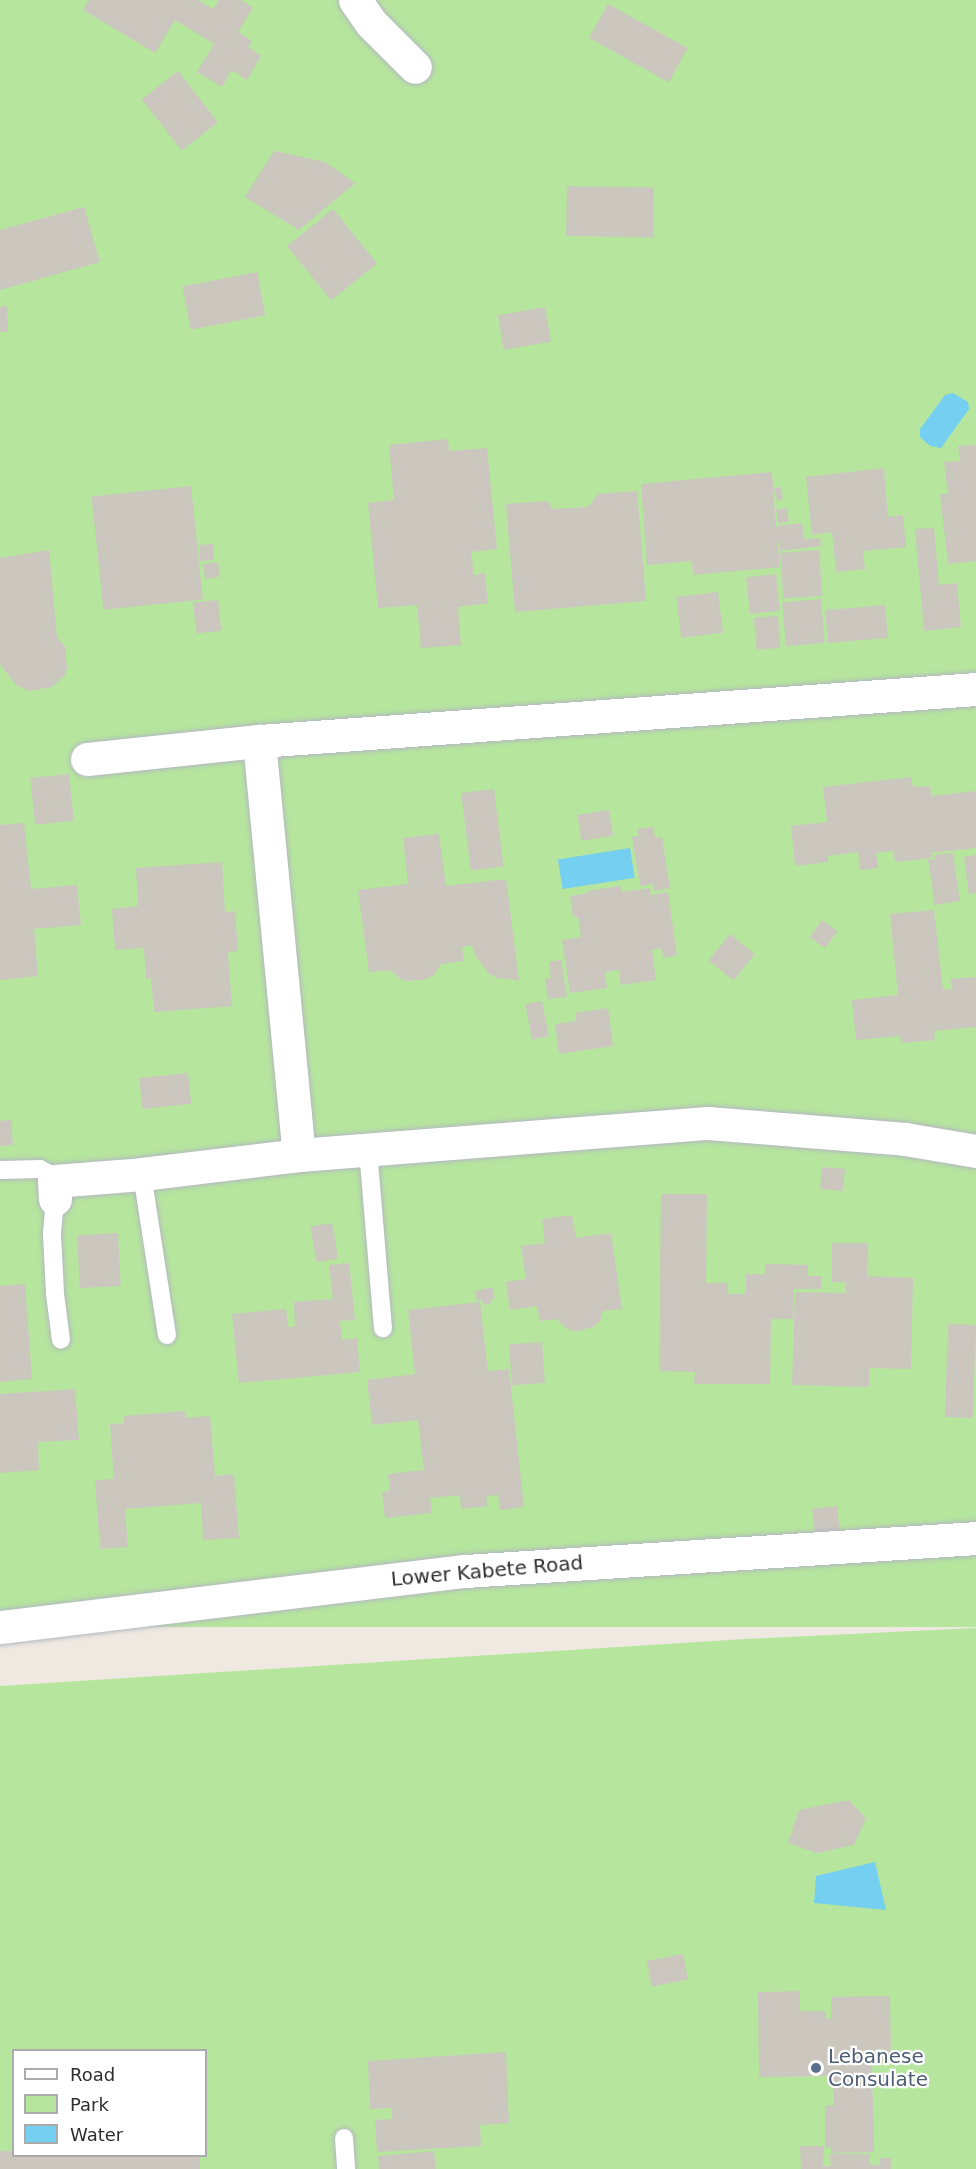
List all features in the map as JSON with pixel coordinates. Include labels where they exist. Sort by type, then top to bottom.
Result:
[{"type":"street","points":[[363,11],[415,67]]},
{"type":"street","points":[[87,759],[259,741],[976,689]]},
{"type":"street","points":[[259,741],[299,1155]]},
{"type":"street","points":[[54,1190],[142,1174],[299,1155],[708,1123],[905,1139],[976,1151]]},
{"type":"street","name":"Lower Kabete Road","points":[[0,1627],[465,1571],[976,1538]]},
{"type":"lane","points":[[368,1150],[383,1328]]},
{"type":"lane","points":[[0,1170],[40,1169],[49,1173],[54,1190],[52,1234],[55,1294],[61,1340]]},
{"type":"lane","points":[[142,1174],[167,1335]]},
{"type":"lane","points":[[344,2138],[346,2169]]},
{"type":"green space","points":[[0,0],[976,0],[976,1627],[0,1627]]},
{"type":"green space","points":[[976,1628],[976,2169],[0,2169],[0,1686],[745,1639]]},
{"type":"water","points":[[953,393],[968,402],[969,409],[941,448],[930,446],[920,437],[920,429],[945,395]]},
{"type":"water","points":[[630,848],[635,878],[563,889],[558,859]]},
{"type":"water","points":[[875,1862],[886,1910],[814,1903],[816,1876]]},
{"type":"building","points":[[89,0],[198,0],[213,9],[219,0],[241,0],[253,8],[238,32],[252,41],[248,47],[261,56],[247,80],[232,70],[222,87],[197,72],[214,44],[175,20],[155,53],[83,10]]},
{"type":"building","points":[[608,4],[688,48],[669,82],[589,38]]},
{"type":"building","points":[[178,71],[218,122],[182,151],[142,99]]},
{"type":"building","points":[[274,151],[325,162],[355,183],[299,230],[245,197]]},
{"type":"building","points":[[567,186],[654,188],[653,238],[566,236]]},
{"type":"building","points":[[84,207],[100,262],[0,290],[0,230]]},
{"type":"building","points":[[333,209],[377,263],[331,301],[287,246]]},
{"type":"building","points":[[257,272],[265,315],[191,330],[182,287]]},
{"type":"building","points":[[7,306],[8,332],[0,332],[0,307]]},
{"type":"building","points":[[545,307],[551,341],[504,350],[498,315]]},
{"type":"building","points":[[448,439],[449,451],[487,448],[497,549],[471,552],[474,575],[485,573],[488,603],[458,607],[461,645],[421,648],[417,605],[378,608],[368,503],[394,500],[389,445]]},
{"type":"building","points":[[976,445],[976,561],[948,564],[940,494],[948,494],[944,462],[960,461],[958,446]]},
{"type":"building","points":[[884,468],[888,517],[903,515],[906,547],[863,551],[865,569],[836,572],[832,532],[812,535],[806,477]]},
{"type":"building","points":[[772,472],[776,526],[802,523],[804,539],[820,538],[821,546],[780,551],[777,533],[780,567],[693,575],[692,561],[647,565],[641,484]]},
{"type":"building","points":[[191,486],[203,599],[103,610],[92,496]]},
{"type":"building","points":[[781,487],[783,499],[777,501],[774,488]]},
{"type":"building","points":[[637,491],[646,601],[515,612],[506,504],[547,501],[553,509],[588,507],[598,494]]},
{"type":"building","points":[[787,508],[789,522],[778,523],[776,510]]},
{"type":"building","points":[[934,528],[939,585],[957,583],[961,627],[924,631],[915,529]]},
{"type":"building","points":[[213,544],[214,560],[200,561],[199,545]]},
{"type":"building","points":[[49,550],[57,637],[65,647],[67,668],[65,675],[52,687],[29,691],[16,685],[0,664],[0,558]]},
{"type":"building","points":[[819,550],[822,596],[783,599],[780,553]]},
{"type":"building","points":[[218,562],[220,577],[205,579],[203,564]]},
{"type":"building","points":[[776,574],[780,611],[750,614],[746,577]]},
{"type":"building","points":[[718,592],[723,633],[681,638],[676,597]]},
{"type":"building","points":[[821,599],[825,643],[786,646],[782,602]]},
{"type":"building","points":[[218,600],[221,631],[196,633],[193,603]]},
{"type":"building","points":[[885,605],[888,638],[828,643],[825,610]]},
{"type":"building","points":[[778,616],[780,648],[756,650],[754,618]]},
{"type":"building","points":[[69,774],[74,821],[35,825],[30,778]]},
{"type":"building","points":[[911,777],[913,787],[930,786],[931,796],[976,791],[976,848],[931,853],[932,858],[895,862],[893,851],[876,853],[878,868],[860,870],[858,852],[828,856],[828,862],[795,866],[791,826],[827,822],[823,787]]},
{"type":"building","points":[[494,789],[504,866],[471,870],[461,793]]},
{"type":"building","points":[[609,810],[613,836],[581,841],[577,815]]},
{"type":"building","points":[[24,823],[31,889],[77,885],[81,925],[34,929],[38,976],[0,980],[0,825]]},
{"type":"building","points":[[653,827],[655,838],[662,837],[670,888],[654,891],[653,884],[640,886],[632,837],[639,836],[637,829]]},
{"type":"building","points":[[439,834],[446,886],[506,879],[519,980],[497,978],[488,973],[475,955],[472,945],[462,947],[464,961],[441,964],[433,976],[423,980],[403,981],[390,970],[369,972],[358,890],[408,884],[403,838]]},
{"type":"building","points":[[953,853],[960,901],[935,905],[928,860],[935,859],[934,855]]},
{"type":"building","points":[[976,855],[976,893],[969,894],[964,857]]},
{"type":"building","points":[[222,862],[225,912],[235,911],[238,951],[228,952],[232,1006],[154,1012],[151,978],[146,979],[144,948],[115,950],[112,909],[138,906],[136,868]]},
{"type":"building","points":[[621,886],[622,892],[650,888],[651,895],[668,892],[677,955],[663,958],[662,948],[652,950],[656,980],[621,985],[619,970],[605,972],[607,988],[570,993],[562,940],[581,937],[578,917],[573,917],[570,896]]},
{"type":"building","points":[[934,910],[943,990],[952,989],[950,979],[976,977],[976,1027],[934,1031],[935,1040],[901,1043],[900,1036],[856,1040],[852,1000],[898,995],[890,914]]},
{"type":"building","points":[[822,920],[837,931],[825,948],[810,937]]},
{"type":"building","points":[[730,934],[755,954],[733,981],[709,960]]},
{"type":"building","points":[[561,960],[567,997],[548,999],[545,979],[551,978],[549,962]]},
{"type":"building","points":[[542,1001],[549,1036],[532,1040],[525,1004]]},
{"type":"building","points":[[608,1008],[613,1046],[559,1054],[555,1024],[576,1021],[575,1013]]},
{"type":"building","points":[[188,1073],[191,1104],[143,1109],[139,1078]]},
{"type":"building","points":[[11,1120],[13,1145],[0,1146],[0,1121]]},
{"type":"building","points":[[822,1167],[845,1169],[843,1191],[820,1189]]},
{"type":"building","points":[[661,1194],[707,1194],[706,1283],[728,1283],[728,1294],[746,1294],[746,1274],[765,1274],[765,1264],[808,1265],[808,1276],[821,1276],[821,1289],[794,1289],[793,1319],[771,1319],[770,1384],[694,1384],[695,1372],[659,1371]]},
{"type":"building","points":[[572,1215],[576,1238],[611,1233],[622,1309],[603,1311],[600,1321],[594,1327],[578,1331],[569,1330],[556,1319],[540,1321],[537,1306],[510,1310],[506,1282],[526,1279],[521,1246],[545,1243],[542,1219]]},
{"type":"building","points":[[332,1223],[338,1258],[317,1262],[310,1227]]},
{"type":"building","points":[[118,1233],[121,1286],[80,1288],[77,1235]]},
{"type":"building","points":[[832,1243],[868,1243],[867,1276],[913,1278],[911,1369],[869,1368],[869,1387],[792,1385],[795,1292],[846,1293],[846,1282],[832,1282]]},
{"type":"building","points":[[349,1263],[355,1320],[340,1321],[342,1340],[357,1338],[360,1372],[239,1383],[232,1314],[286,1309],[288,1327],[295,1326],[294,1302],[333,1299],[329,1265]]},
{"type":"building","points":[[25,1284],[32,1379],[0,1382],[0,1286]]},
{"type":"building","points":[[492,1287],[495,1298],[491,1299],[492,1303],[484,1305],[482,1300],[477,1301],[475,1291]]},
{"type":"building","points":[[480,1302],[488,1371],[509,1369],[524,1507],[500,1510],[498,1495],[486,1496],[488,1506],[461,1509],[460,1495],[430,1498],[432,1513],[385,1518],[382,1492],[390,1491],[388,1474],[424,1470],[418,1420],[372,1425],[367,1380],[415,1374],[408,1310]]},
{"type":"building","points":[[948,1324],[976,1325],[973,1418],[945,1417]]},
{"type":"building","points":[[542,1342],[545,1383],[512,1385],[509,1344]]},
{"type":"building","points":[[75,1389],[79,1440],[38,1442],[39,1470],[0,1473],[0,1394]]},
{"type":"building","points":[[185,1411],[186,1418],[210,1416],[215,1476],[234,1474],[239,1538],[203,1540],[201,1503],[125,1509],[128,1547],[100,1549],[95,1480],[114,1479],[110,1424],[124,1423],[124,1416]]},
{"type":"building","points":[[837,1506],[840,1530],[815,1533],[812,1509]]},
{"type":"building","points":[[849,1800],[866,1818],[854,1845],[817,1853],[788,1843],[799,1810]]},
{"type":"building","points":[[683,1954],[688,1980],[652,1987],[647,1961]]},
{"type":"building","name":"Lebanese Consulate","points":[[800,1991],[800,2011],[826,2011],[826,2019],[831,2019],[831,1997],[890,1996],[891,2061],[872,2061],[874,2152],[831,2153],[831,2147],[825,2148],[825,2106],[834,2105],[833,2076],[759,2077],[758,1992]]},
{"type":"building","points":[[506,2052],[509,2123],[480,2125],[481,2146],[377,2152],[375,2120],[392,2119],[391,2108],[370,2109],[368,2061]]},
{"type":"building","points":[[800,2146],[824,2146],[823,2166],[831,2166],[830,2154],[870,2154],[870,2165],[880,2165],[880,2158],[891,2158],[891,2169],[801,2169]]},
{"type":"building","points":[[0,2151],[12,2151],[12,2157],[199,2157],[200,2169],[0,2169]]},
{"type":"building","points":[[434,2151],[436,2169],[379,2169],[378,2156]]},
{"type":"place","name":"Lebanese Consulate","points":[[816,2068]]}]
